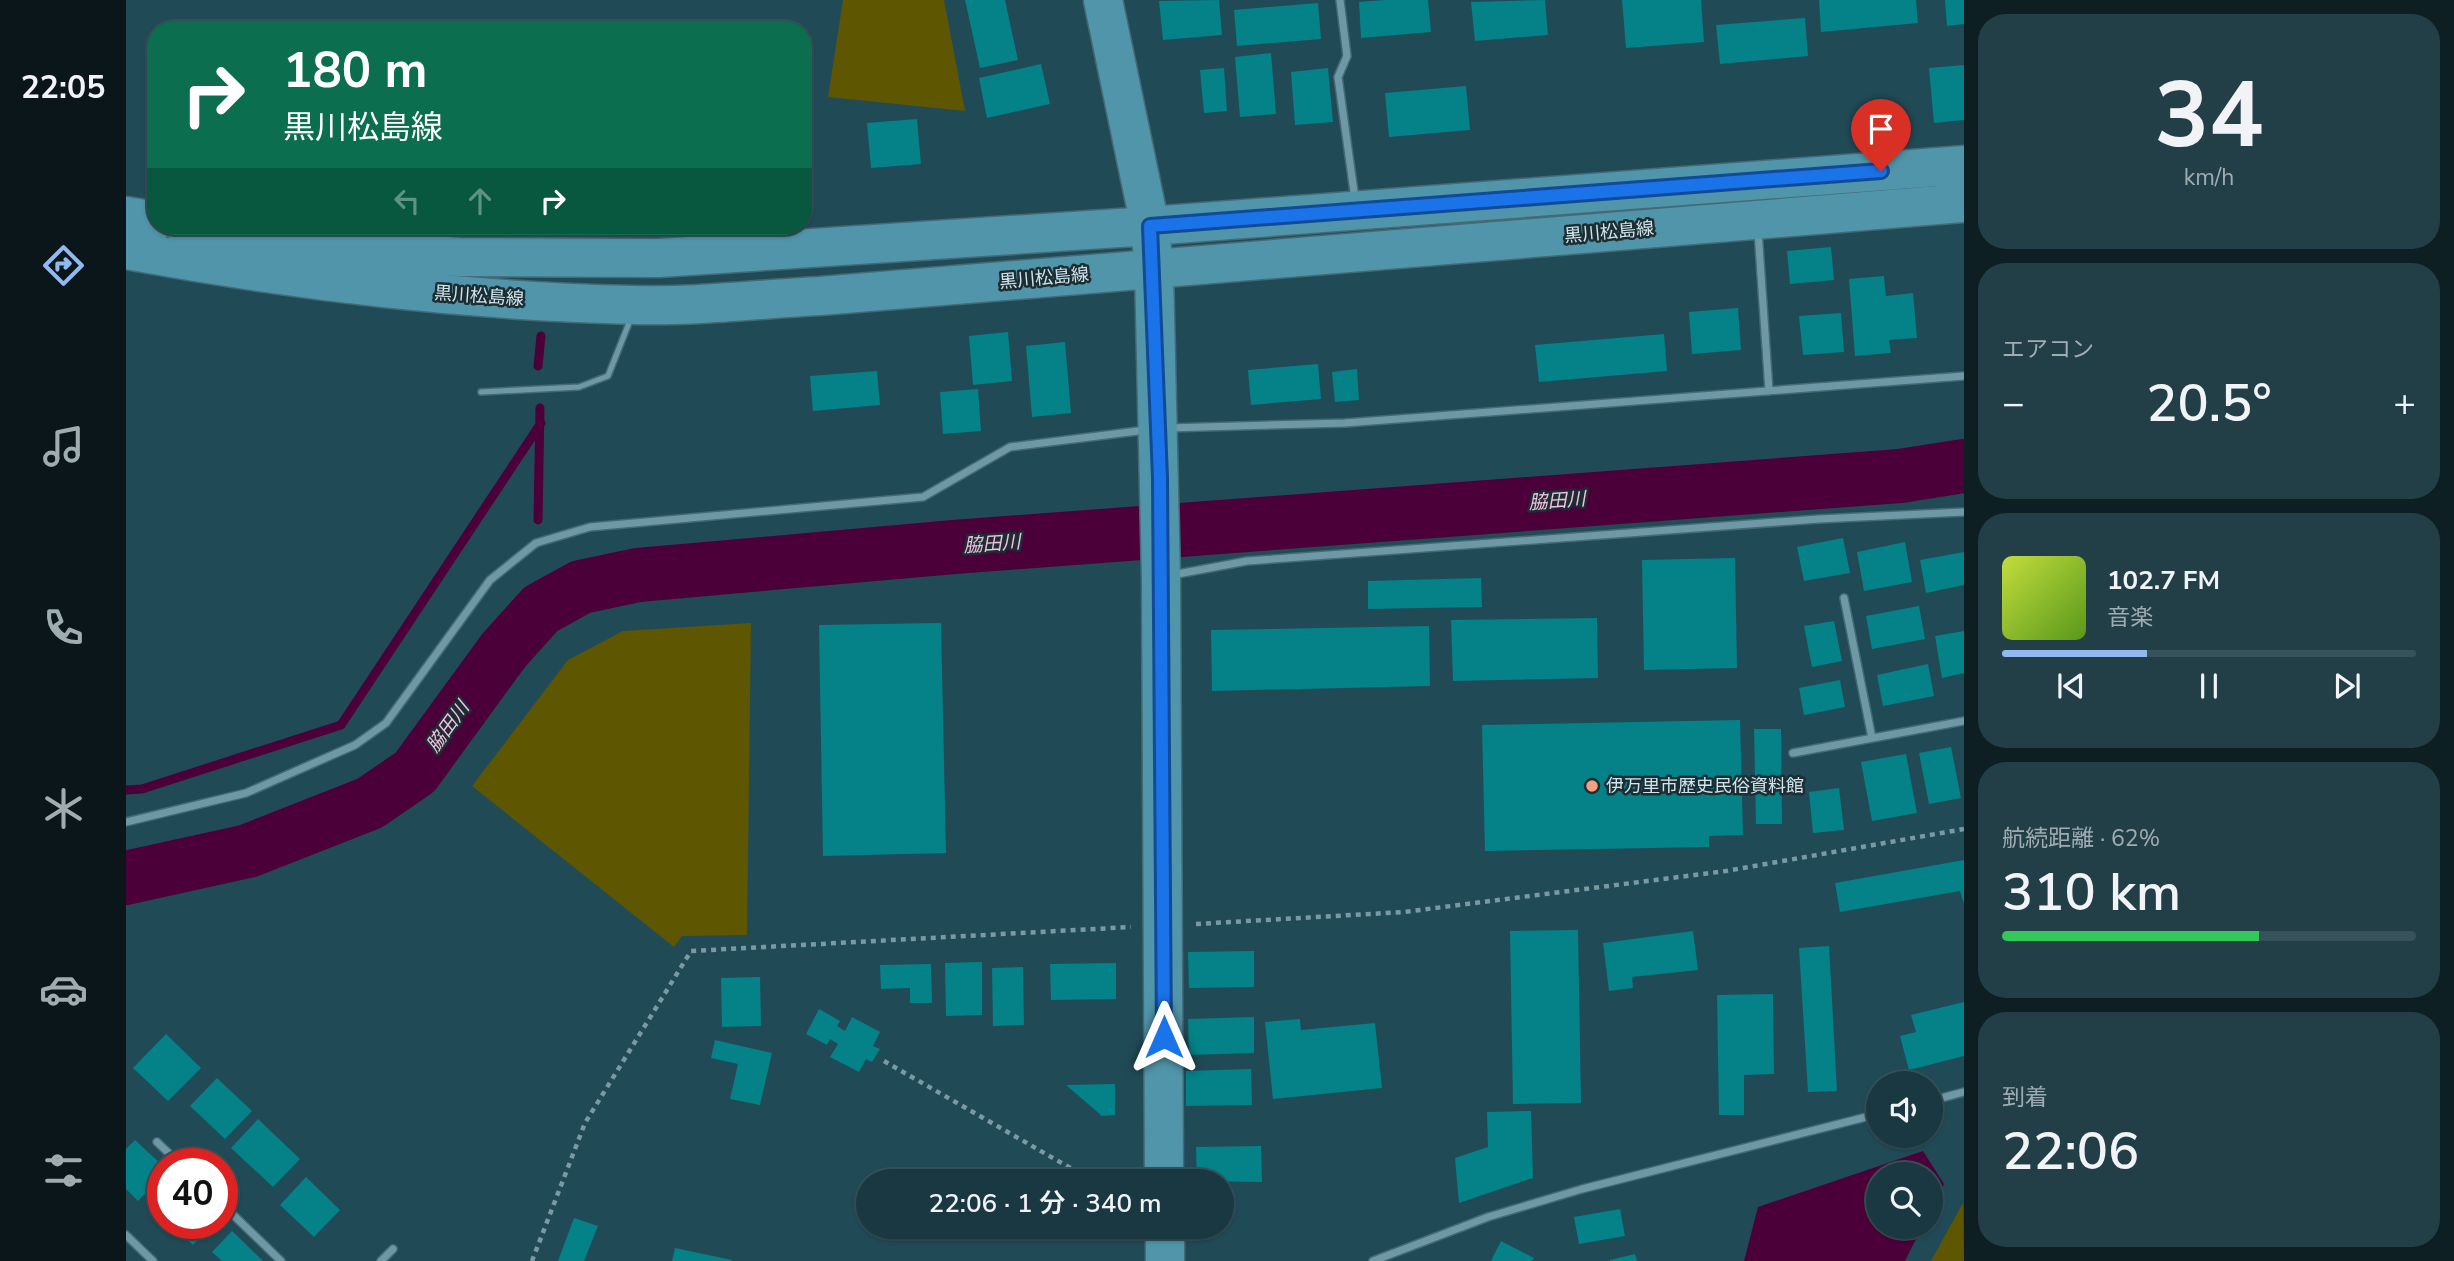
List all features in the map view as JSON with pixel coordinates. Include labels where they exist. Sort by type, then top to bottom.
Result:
[{"type":"main road","points":[[1103,0],[1150,226],[1154,270],[1161,578],[1164,1169]]},
{"type":"main road","points":[[240,235],[295,244],[459,257],[659,258],[1150,226],[1964,165]]},
{"type":"main road","name":"黒川松島線","points":[[126,250],[256,274],[430,293],[636,306],[820,296],[1964,203]]},
{"type":"main road","points":[[126,216],[147,220]]},
{"type":"main road","points":[[1165,1239],[1165,1261]]},
{"type":"street","points":[[1340,0],[1347,56],[1338,77],[1356,211]]},
{"type":"street","points":[[1758,220],[1769,391]]},
{"type":"street","points":[[126,821],[246,793],[355,745],[386,723],[490,580],[536,543],[590,527],[923,497],[1010,447],[1159,428],[1345,423],[1964,376]]},
{"type":"street","points":[[1161,578],[1247,561],[1819,519],[1964,512]]},
{"type":"street","points":[[1844,598],[1872,738]]},
{"type":"street","points":[[1793,753],[1964,721]]},
{"type":"street","points":[[1943,1098],[1964,1092]]},
{"type":"street","points":[[1373,1261],[1488,1217],[1568,1193],[1866,1117]]},
{"type":"street","points":[[157,1142],[163,1148]]},
{"type":"street","points":[[238,1219],[281,1261]]},
{"type":"street","points":[[126,1235],[153,1261]]},
{"type":"street","points":[[381,1261],[393,1249]]},
{"type":"lane","points":[[481,391],[579,387],[608,376],[636,306]]},
{"type":"path","points":[[884,1061],[1072,1169]]},
{"type":"shaded area","points":[[843,0],[944,0],[965,111],[828,97]]},
{"type":"shaded area","points":[[751,623],[747,935],[682,936],[674,947],[472,786],[568,660],[623,631]]},
{"type":"shaded area","points":[[1923,1151],[1930,1162],[1891,1162]]},
{"type":"shaded area","points":[[1866,1170],[1866,1239],[1916,1239],[1905,1261],[1744,1261],[1758,1207]]},
{"type":"shaded area","points":[[1963,1203],[1964,1261],[1931,1261]]},
{"type":"building","points":[[965,0],[1005,0],[1018,60],[980,68]]},
{"type":"building","points":[[1219,0],[1222,35],[1163,40],[1159,1]]},
{"type":"building","points":[[1428,0],[1431,32],[1361,38],[1359,2]]},
{"type":"building","points":[[1545,0],[1548,35],[1475,41],[1471,2]]},
{"type":"building","points":[[1622,0],[1701,0],[1704,42],[1626,48]]},
{"type":"building","points":[[1819,0],[1916,0],[1918,23],[1821,32]]},
{"type":"building","points":[[1945,0],[1964,0],[1964,24],[1947,26]]},
{"type":"building","points":[[1318,3],[1321,39],[1237,46],[1234,10]]},
{"type":"building","points":[[1805,18],[1808,56],[1720,64],[1716,25]]},
{"type":"building","points":[[1271,53],[1276,114],[1240,117],[1235,57]]},
{"type":"building","points":[[1041,64],[1050,104],[987,118],[979,78]]},
{"type":"building","points":[[1964,65],[1964,120],[1934,123],[1929,68]]},
{"type":"building","points":[[1224,68],[1227,111],[1204,113],[1200,70]]},
{"type":"building","points":[[1328,68],[1333,122],[1295,125],[1291,72]]},
{"type":"building","points":[[1466,86],[1470,130],[1389,137],[1385,93]]},
{"type":"building","points":[[917,119],[921,164],[871,168],[867,123]]},
{"type":"building","points":[[1831,247],[1834,280],[1790,284],[1787,251]]},
{"type":"building","points":[[1884,276],[1886,296],[1913,293],[1917,338],[1889,340],[1891,353],[1855,356],[1849,279]]},
{"type":"building","points":[[1738,308],[1741,350],[1692,354],[1689,312]]},
{"type":"building","points":[[1841,313],[1844,352],[1803,355],[1799,316]]},
{"type":"building","points":[[1008,332],[1012,381],[973,385],[969,336]]},
{"type":"building","points":[[1664,334],[1667,371],[1539,382],[1535,345]]},
{"type":"building","points":[[1065,342],[1071,413],[1032,417],[1026,346]]},
{"type":"building","points":[[1318,364],[1321,399],[1251,405],[1248,370]]},
{"type":"building","points":[[1357,369],[1359,400],[1335,402],[1332,372]]},
{"type":"building","points":[[877,371],[880,405],[813,411],[810,376]]},
{"type":"building","points":[[978,389],[981,431],[943,434],[940,392]]},
{"type":"building","points":[[1843,538],[1850,573],[1804,581],[1797,547]]},
{"type":"building","points":[[1905,542],[1912,582],[1864,591],[1857,552]]},
{"type":"building","points":[[1964,552],[1964,585],[1926,593],[1920,560]]},
{"type":"building","points":[[1735,558],[1737,668],[1644,670],[1642,560]]},
{"type":"building","points":[[1481,578],[1482,607],[1368,609],[1368,581]]},
{"type":"building","points":[[1919,606],[1925,639],[1872,649],[1866,616]]},
{"type":"building","points":[[1597,618],[1598,678],[1453,681],[1451,620]]},
{"type":"building","points":[[1834,621],[1842,661],[1812,667],[1804,626]]},
{"type":"building","points":[[941,623],[946,853],[823,856],[819,625]]},
{"type":"building","points":[[1429,626],[1430,686],[1212,691],[1211,630]]},
{"type":"building","points":[[1964,631],[1964,673],[1942,678],[1935,636]]},
{"type":"building","points":[[1928,664],[1934,696],[1883,706],[1877,675]]},
{"type":"building","points":[[1840,680],[1845,707],[1804,715],[1799,688]]},
{"type":"building","points":[[1740,720],[1743,835],[1709,836],[1709,847],[1485,851],[1482,725]]},
{"type":"building","points":[[1754,729],[1781,729],[1782,824],[1756,824]]},
{"type":"building","points":[[1951,747],[1961,798],[1929,804],[1919,753]]},
{"type":"building","points":[[1906,754],[1917,813],[1872,821],[1861,762]]},
{"type":"building","points":[[1839,788],[1844,830],[1813,833],[1809,792]]},
{"type":"building","points":[[1964,860],[1964,904],[1960,891],[1840,912],[1835,883]]},
{"type":"building","points":[[1578,930],[1581,1103],[1513,1104],[1510,931]]},
{"type":"building","points":[[1693,931],[1698,970],[1632,977],[1633,988],[1609,991],[1603,943]]},
{"type":"building","points":[[1829,946],[1837,1091],[1808,1092],[1799,948]]},
{"type":"building","points":[[1254,951],[1254,987],[1189,988],[1188,952]]},
{"type":"building","points":[[982,962],[982,1015],[946,1016],[945,963]]},
{"type":"building","points":[[1116,963],[1116,999],[1051,1000],[1050,964]]},
{"type":"building","points":[[931,964],[932,1003],[910,1003],[910,988],[881,989],[880,965]]},
{"type":"building","points":[[1023,967],[1024,1025],[993,1026],[992,968]]},
{"type":"building","points":[[760,977],[761,1026],[722,1027],[721,978]]},
{"type":"building","points":[[1773,994],[1774,1074],[1744,1075],[1744,1115],[1719,1115],[1717,995]]},
{"type":"building","points":[[1964,1002],[1964,1056],[1909,1070],[1900,1036],[1916,1032],[1911,1015]]},
{"type":"building","points":[[819,1009],[840,1021],[837,1026],[845,1031],[852,1017],[880,1032],[873,1046],[880,1049],[872,1062],[866,1059],[859,1072],[830,1057],[838,1044],[830,1039],[827,1045],[806,1034]]},
{"type":"building","points":[[1254,1017],[1254,1053],[1189,1055],[1188,1019]]},
{"type":"building","points":[[1300,1019],[1301,1030],[1375,1023],[1382,1088],[1273,1099],[1265,1022]]},
{"type":"building","points":[[166,1034],[201,1068],[168,1101],[133,1068]]},
{"type":"building","points":[[715,1040],[772,1053],[760,1105],[730,1099],[738,1064],[711,1058]]},
{"type":"building","points":[[1251,1069],[1252,1105],[1186,1106],[1186,1071]]},
{"type":"building","points":[[217,1078],[252,1111],[225,1139],[190,1106]]},
{"type":"building","points":[[1115,1084],[1115,1115],[1102,1116],[1066,1085]]},
{"type":"building","points":[[1531,1111],[1533,1178],[1459,1203],[1455,1158],[1488,1147],[1487,1112]]},
{"type":"building","points":[[258,1119],[300,1159],[273,1187],[238,1154],[238,1148],[231,1148]]},
{"type":"building","points":[[135,1140],[147,1151],[147,1192],[138,1201],[126,1189],[126,1149]]},
{"type":"building","points":[[1261,1146],[1262,1182],[1234,1182],[1234,1169],[1197,1169],[1196,1147]]},
{"type":"building","points":[[306,1177],[340,1210],[314,1237],[280,1205]]},
{"type":"building","points":[[1620,1209],[1625,1236],[1579,1244],[1574,1217]]},
{"type":"building","points":[[574,1218],[598,1226],[584,1261],[558,1261]]},
{"type":"building","points":[[238,1237],[263,1261],[222,1261],[212,1252],[224,1239],[238,1239]]},
{"type":"building","points":[[186,1239],[199,1239],[193,1245]]},
{"type":"building","points":[[1501,1241],[1534,1258],[1532,1261],[1491,1261]]},
{"type":"building","points":[[675,1248],[732,1260],[732,1261],[672,1261]]},
{"type":"building","points":[[1635,1254],[1637,1261],[1610,1261],[1610,1260]]},
{"type":"waterway","points":[[538,366],[541,336]]},
{"type":"waterway","points":[[538,520],[540,408]]},
{"type":"waterway","points":[[126,790],[142,789],[341,725],[541,423]]},
{"type":"waterway","name":"脇田川","points":[[126,878],[248,851],[370,803],[415,772],[504,650],[541,609],[581,587],[638,575],[954,547],[1900,476],[1964,466]]},
{"type":"place","name":"伊万里市歴史民俗資料館","points":[[1592,786]]},
{"type":"route","points":[[1164,1037],[1160,478],[1154,270],[1150,226],[1881,171]]}]
